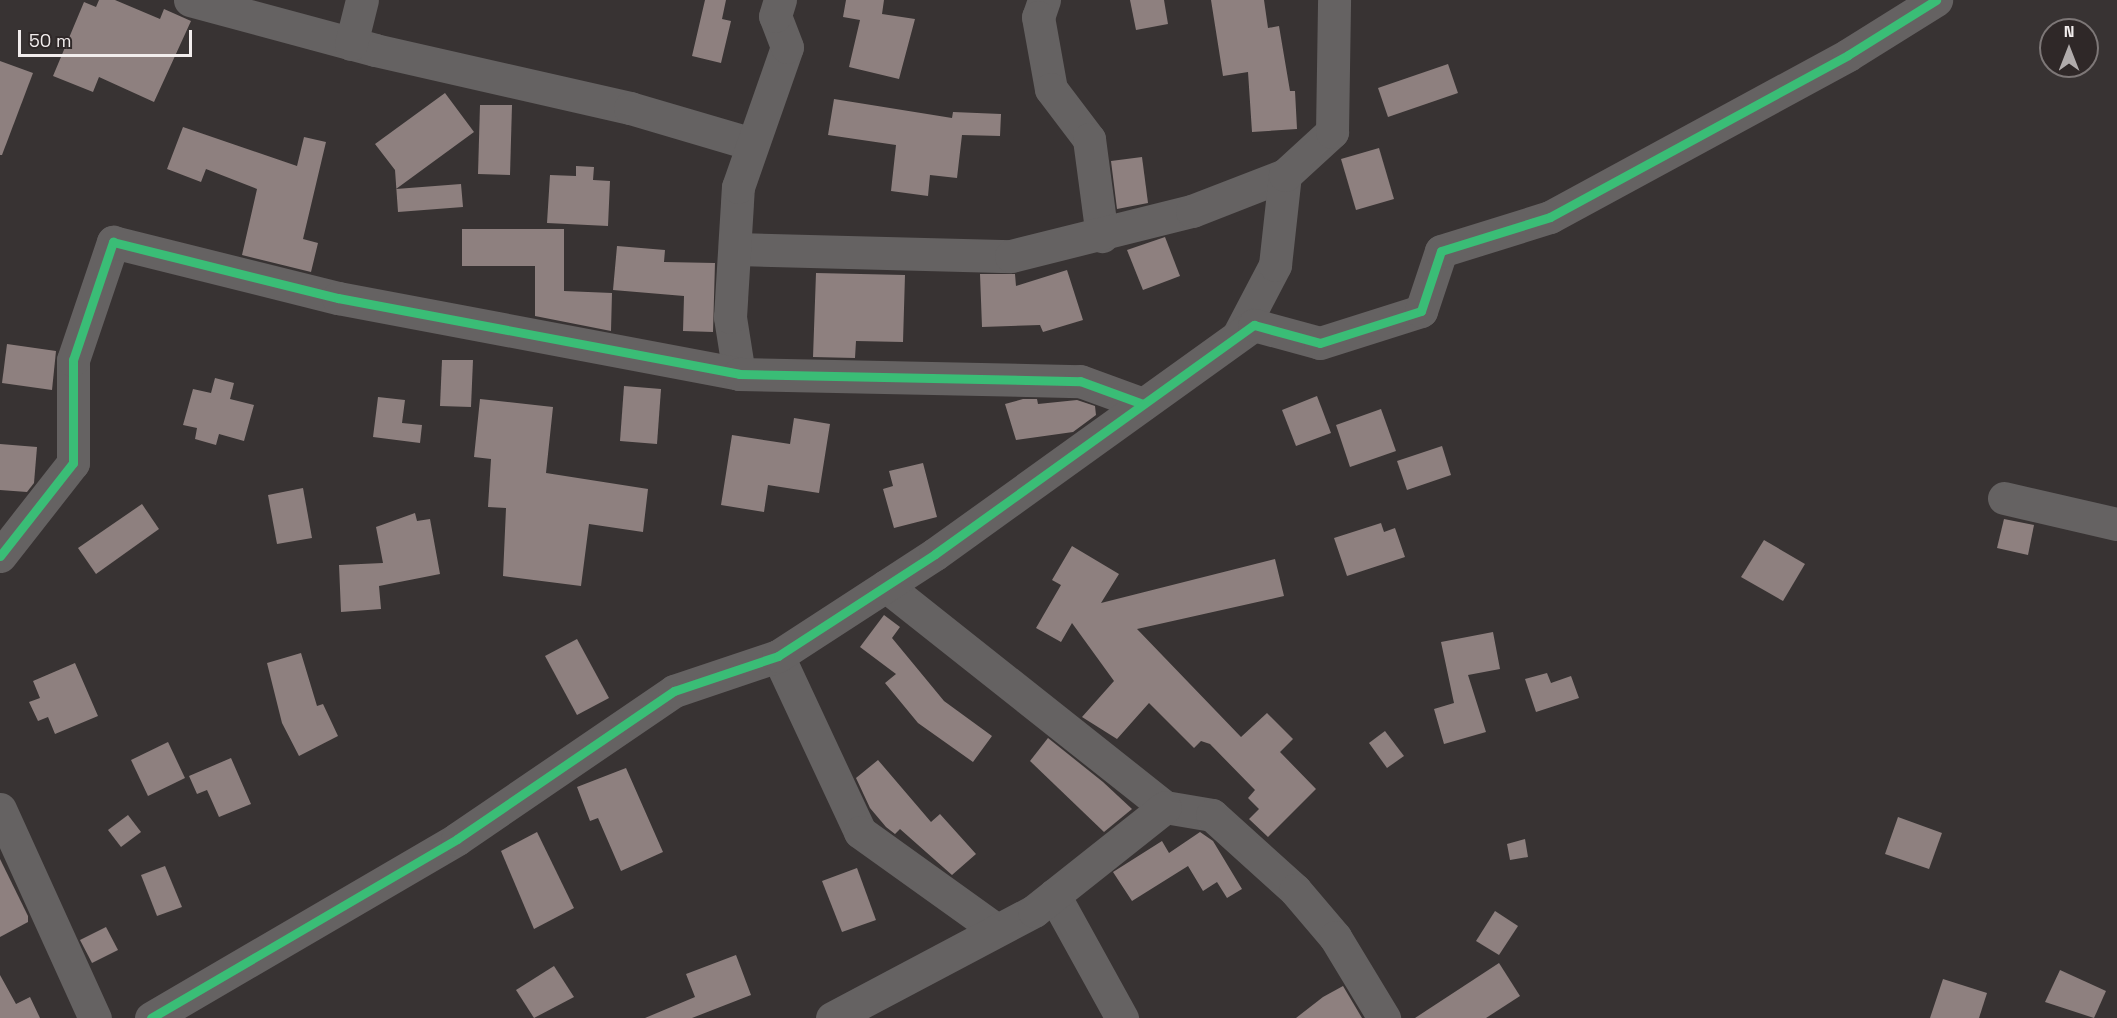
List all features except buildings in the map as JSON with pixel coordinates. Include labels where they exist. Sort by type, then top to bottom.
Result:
[{"type":"street","points":[[190,0],[351,44],[630,108],[752,144]]},
{"type":"street","points":[[351,44],[362,0]]},
{"type":"street","points":[[739,374],[730,317],[737,249],[738,187],[787,47],[775,16],[780,0]]},
{"type":"street","points":[[1044,0],[1038,17],[1051,89],[1089,139],[1102,236]]},
{"type":"street","points":[[737,249],[1011,256],[1102,236],[1192,211],[1285,175],[1332,132],[1334,0]]},
{"type":"street","points":[[151,1018],[457,839],[674,691],[778,656],[886,586],[1254,325],[1320,343],[1422,311],[1441,251],[1550,217],[1848,55],[1936,0]]},
{"type":"street","points":[[1239,334],[1275,265],[1285,175]]},
{"type":"street","points":[[0,556],[73,463],[73,360],[113,242],[338,298],[739,374],[1080,381],[1143,404]]},
{"type":"street","points":[[2004,498],[2117,524]]},
{"type":"street","points":[[886,586],[1165,807],[1212,816],[1294,890],[1335,937],[1384,1018]]},
{"type":"street","points":[[778,656],[860,832],[997,930]]},
{"type":"street","points":[[832,1018],[866,1008],[1054,895],[1165,807]]},
{"type":"street","points":[[0,809],[95,1018]]},
{"type":"street","points":[[1054,895],[1122,1018]]},
{"type":"cycle path","points":[[151,1018],[457,839],[674,691],[778,656],[935,554],[1254,325],[1320,343],[1421,311],[1441,251],[1550,217],[1848,55],[1936,0]]},
{"type":"cycle path","points":[[0,556],[73,463],[73,360],[113,242],[338,298],[739,374],[1080,381],[1143,404]]}]
